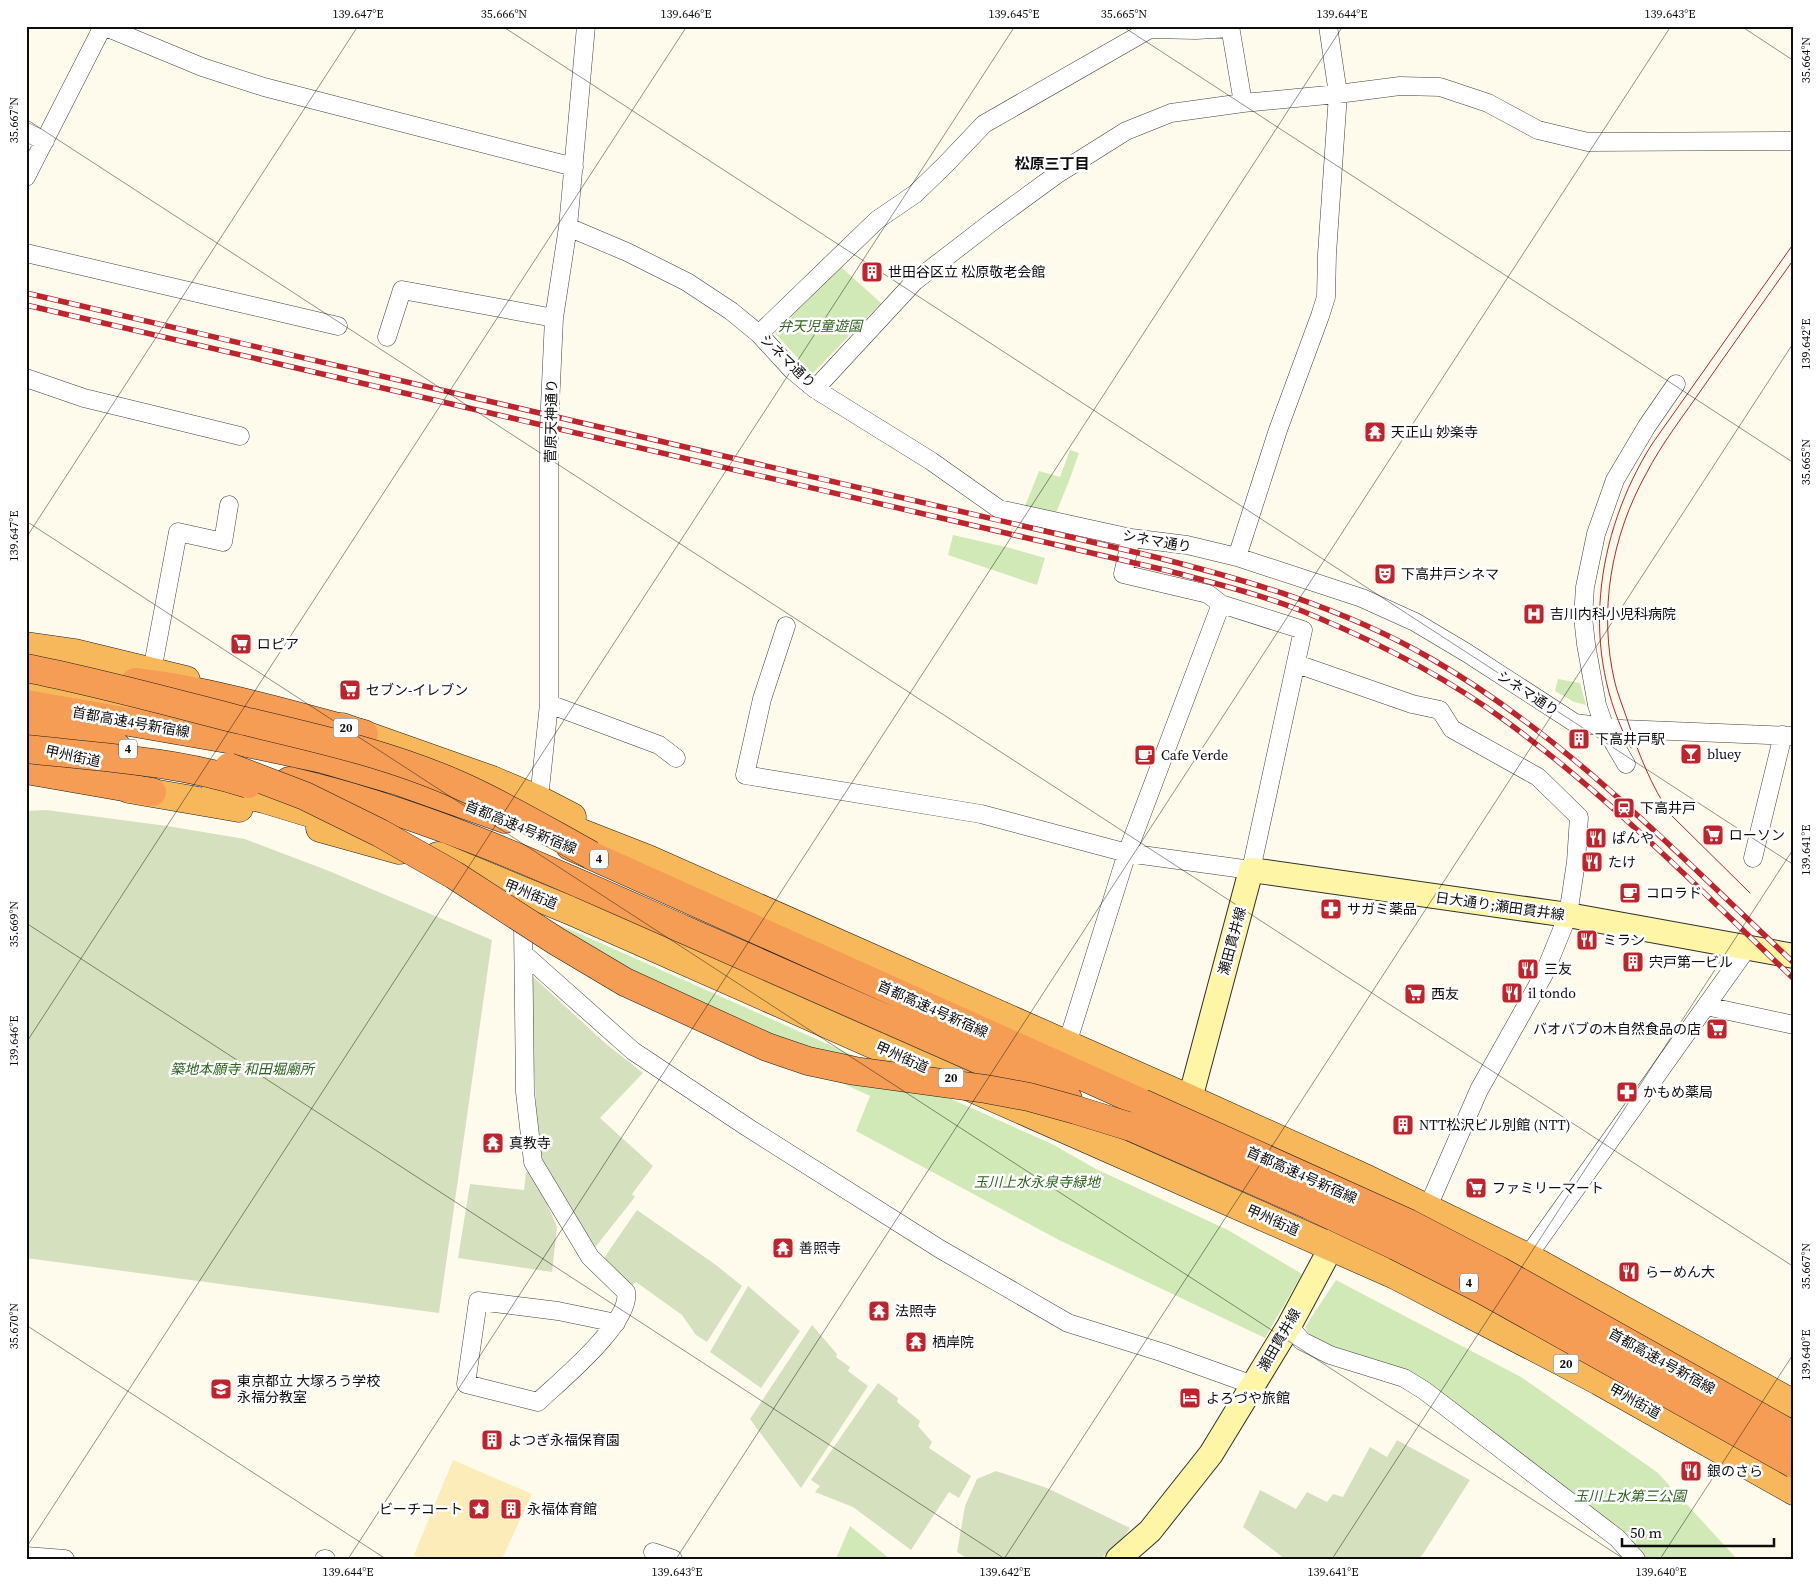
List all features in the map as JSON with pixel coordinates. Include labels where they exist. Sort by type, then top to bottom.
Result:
[{"type":"highway","name":"20","points":[[26,646],[75,653],[152,671],[259,700],[364,734],[492,780],[539,808],[648,859],[1367,1179],[1527,1257],[1794,1404]]},
{"type":"highway","points":[[26,669],[150,684],[279,712],[364,734]]},
{"type":"highway","points":[[26,669],[79,679],[320,739],[404,764],[461,786],[592,855]]},
{"type":"highway","name":"20","points":[[26,687],[152,709],[320,745],[539,808]]},
{"type":"highway","name":"首都高速4号新宿線","points":[[26,704],[233,740],[323,759],[398,781],[480,809],[592,855],[1408,1223],[1498,1270],[1794,1436]]},
{"type":"highway","name":"首都高速4号新宿線","points":[[26,731],[229,767],[308,785],[389,810],[468,838],[580,883],[1309,1205],[1483,1290],[1794,1464]]},
{"type":"highway","points":[[26,748],[141,761],[228,777],[303,801],[380,833]]},
{"type":"highway","name":"甲州街道","points":[[26,748],[264,799],[401,841],[530,894],[1328,1254],[1395,1275],[1600,1381],[1794,1491]]},
{"type":"highway","name":"4","points":[[229,767],[304,796],[380,833],[454,875],[556,941],[625,982],[767,1047],[808,1061],[854,1071],[986,1089],[1029,1098],[1131,1127]]},
{"type":"highway","points":[[26,770],[278,816],[392,848],[530,894]]},
{"type":"highway","points":[[26,775],[152,792]]},
{"type":"main road","name":"日大通り;瀬田貫井線","points":[[1252,870],[1568,915],[1794,956]]},
{"type":"main road","name":"瀬田貫井線","points":[[1190,1099],[1252,870]]},
{"type":"main road","name":"瀬田貫井線","points":[[1118,1559],[1150,1531],[1211,1454],[1293,1318],[1367,1179]]},
{"type":"street","points":[[26,177],[103,26],[202,67],[264,87],[574,166]]},
{"type":"street","name":"菅原天神通り","points":[[539,808],[549,704],[549,428],[554,318],[568,227],[586,26]]},
{"type":"street","points":[[1236,557],[1278,430],[1326,297],[1327,254],[1338,94],[1328,26]]},
{"type":"street","points":[[759,334],[877,220],[915,194],[946,165],[984,124],[1150,29],[1196,30],[1231,27],[1243,103]]},
{"type":"street","points":[[815,389],[915,281],[993,220],[1056,174],[1126,131],[1171,113],[1243,103],[1400,86],[1440,87],[1488,103],[1538,130],[1588,142],[1794,141]]},
{"type":"street","points":[[26,132],[45,141]]},
{"type":"street","name":"シネマ通り","points":[[568,227],[627,252],[687,282],[731,311],[759,334],[792,370],[815,389],[931,461],[999,509],[1131,538],[1187,546],[1236,557],[1362,598],[1406,618],[1467,653],[1576,724],[1605,728],[1788,736]]},
{"type":"street","points":[[26,253],[338,326]]},
{"type":"street","points":[[387,337],[402,290],[554,318]]},
{"type":"street","points":[[26,378],[84,398],[240,436]]},
{"type":"street","points":[[1626,764],[1605,728],[1590,676],[1583,617],[1585,587],[1589,562],[1601,516],[1615,480],[1647,426],[1676,384]]},
{"type":"street","points":[[152,671],[178,532],[223,542],[229,505]]},
{"type":"street","points":[[786,626],[762,699],[745,775],[981,814],[1127,852],[1252,870],[1303,630],[1220,604],[1208,594],[1123,574],[1131,538]]},
{"type":"street","points":[[1066,1044],[1127,852],[1220,604]]},
{"type":"street","points":[[1297,664],[1412,704],[1440,710],[1452,729],[1538,777],[1579,817],[1576,862],[1568,915],[1544,974],[1479,1090],[1427,1209]]},
{"type":"street","points":[[549,704],[659,745],[676,758]]},
{"type":"street","points":[[1753,858],[1788,736]]},
{"type":"street","points":[[530,894],[522,925],[525,1092],[533,1162],[590,1257],[626,1292],[627,1298],[616,1323],[599,1344],[538,1402],[466,1384],[478,1301],[558,1311],[616,1323]]},
{"type":"street","points":[[1527,1257],[1748,947]]},
{"type":"street","points":[[524,954],[633,1051],[747,1127],[940,1249],[1068,1323],[1164,1353],[1253,1385]]},
{"type":"street","points":[[1706,1006],[1794,1025]]},
{"type":"street","points":[[1293,1318],[1302,1341],[1330,1355],[1404,1378],[1425,1391],[1617,1538],[1636,1559]]},
{"type":"street","points":[[653,1552],[673,1559]]},
{"type":"street","points":[[26,1556],[65,1559]]},
{"type":"green space","name":"弁天児童遊園","points":[[840,266],[881,303],[812,374],[775,333]]},
{"type":"green space","points":[[1070,450],[1079,453],[1056,513],[1025,506],[1039,471],[1060,477]]},
{"type":"green space","points":[[953,535],[1045,558],[1037,585],[948,555]]},
{"type":"green space","points":[[1558,679],[1580,683],[1586,705],[1574,702],[1555,691]]},
{"type":"green space","name":"築地本願寺 和田堀廟所","points":[[46,810],[167,826],[245,839],[329,871],[492,940],[439,1313],[26,1258],[26,811]]},
{"type":"green space","name":"玉川上水永泉寺緑地","points":[[533,916],[569,929],[1052,1144],[1096,1169],[1228,1230],[1302,1274],[1265,1338],[1059,1240],[856,1131],[870,1096],[528,938]]},
{"type":"green space","points":[[529,973],[605,1043],[643,1073],[600,1118],[653,1166],[632,1194],[635,1197],[593,1250],[539,1158]]},
{"type":"green space","points":[[526,1172],[533,1172],[557,1227],[552,1272],[458,1258],[470,1184],[524,1190]]},
{"type":"green space","points":[[637,1210],[716,1265],[742,1286],[707,1342],[696,1335],[682,1315],[636,1282],[631,1286],[604,1258]]},
{"type":"green space","name":"玉川上水第三公園","points":[[1336,1280],[1521,1377],[1657,1472],[1737,1559],[1643,1559],[1426,1385],[1333,1349],[1311,1338],[1305,1327]]},
{"type":"green space","points":[[748,1286],[800,1331],[761,1388],[710,1352]]},
{"type":"green space","points":[[812,1325],[837,1354],[836,1357],[850,1367],[848,1371],[868,1386],[801,1488],[750,1419]]},
{"type":"green space","points":[[878,1383],[898,1398],[897,1402],[920,1421],[918,1426],[932,1442],[929,1448],[971,1476],[959,1498],[949,1492],[911,1550],[853,1507],[815,1492],[820,1486],[811,1480]]},
{"type":"green space","points":[[1397,1440],[1470,1480],[1418,1559],[1285,1559],[1243,1527],[1260,1490],[1296,1509],[1307,1492],[1327,1502],[1333,1494],[1343,1497],[1370,1447],[1387,1457]]},
{"type":"green space","points":[[996,1471],[1047,1488],[1130,1528],[1121,1541],[1100,1559],[968,1559],[957,1552],[965,1506],[977,1479]]},
{"type":"green space","points":[[850,1526],[890,1559],[836,1559]]},
{"type":"sand","name":"ビーチコート","points":[[453,1460],[532,1494],[502,1559],[422,1559],[414,1555]]},
{"type":"tram line","points":[[1631,748],[1615,711],[1604,672],[1600,633],[1601,594],[1607,555],[1617,516],[1633,479],[1652,444],[1794,243]]},
{"type":"tram line","points":[[1750,893],[1671,815],[1651,781],[1615,683],[1610,656],[1608,602],[1616,549],[1624,523],[1646,474],[1674,429],[1794,259]]},
{"type":"railway","points":[[26,293],[1143,554],[1254,584],[1326,609],[1361,623],[1430,658],[1481,690],[1529,724],[1621,800],[1794,963]]},
{"type":"railway","points":[[26,305],[1169,571],[1279,602],[1364,638],[1414,663],[1462,691],[1507,722],[1583,782],[1655,846],[1794,979]]},
{"type":"place","name":"世田谷区立 松原敬老会館","points":[[872,272]]},
{"type":"place","name":"天正山 妙楽寺","points":[[1375,432]]},
{"type":"place","name":"下高井戸シネマ","points":[[1385,574]]},
{"type":"place","name":"吉川内科小児科病院","points":[[1534,614]]},
{"type":"place","name":"ロピア","points":[[241,644]]},
{"type":"place","name":"セブン-イレブン","points":[[350,690]]},
{"type":"place","name":"下高井戸駅","points":[[1579,739]]},
{"type":"place","name":"bluey","points":[[1691,754]]},
{"type":"place","name":"Cafe Verde","points":[[1145,755]]},
{"type":"place","name":"下高井戸","points":[[1624,808]]},
{"type":"place","name":"ローソン","points":[[1713,835]]},
{"type":"place","name":"ぱんや","points":[[1596,838]]},
{"type":"place","name":"たけ","points":[[1592,862]]},
{"type":"place","name":"コロラド","points":[[1630,893]]},
{"type":"place","name":"サガミ薬品","points":[[1331,909]]},
{"type":"place","name":"ミラン","points":[[1587,940]]},
{"type":"place","name":"宍戸第一ビル","points":[[1633,962]]},
{"type":"place","name":"三友","points":[[1528,969]]},
{"type":"place","name":"il tondo","points":[[1512,993]]},
{"type":"place","name":"西友","points":[[1415,994]]},
{"type":"place","name":"バオバブの木自然食品の店","points":[[1717,1029]]},
{"type":"place","name":"かもめ薬局","points":[[1627,1092]]},
{"type":"place","name":"NTT松沢ビル別館 (NTT)","points":[[1403,1125]]},
{"type":"place","name":"真教寺","points":[[493,1143]]},
{"type":"place","name":"ファミリーマート","points":[[1476,1188]]},
{"type":"place","name":"善照寺","points":[[783,1248]]},
{"type":"place","name":"らーめん大","points":[[1629,1272]]},
{"type":"place","name":"法照寺","points":[[879,1311]]},
{"type":"place","name":"栖岸院","points":[[916,1342]]},
{"type":"place","name":"東京都立 大塚ろう学校 永福分教室","points":[[221,1389]]},
{"type":"place","name":"よろづや旅館","points":[[1190,1398]]},
{"type":"place","name":"よつぎ永福保育園","points":[[492,1440]]},
{"type":"place","name":"銀のさら","points":[[1691,1471]]},
{"type":"place","name":"ビーチコート","points":[[479,1509]]},
{"type":"place","name":"永福体育館","points":[[511,1509]]},
{"type":"district","name":"松原三丁目","points":[[1052,163]]}]
